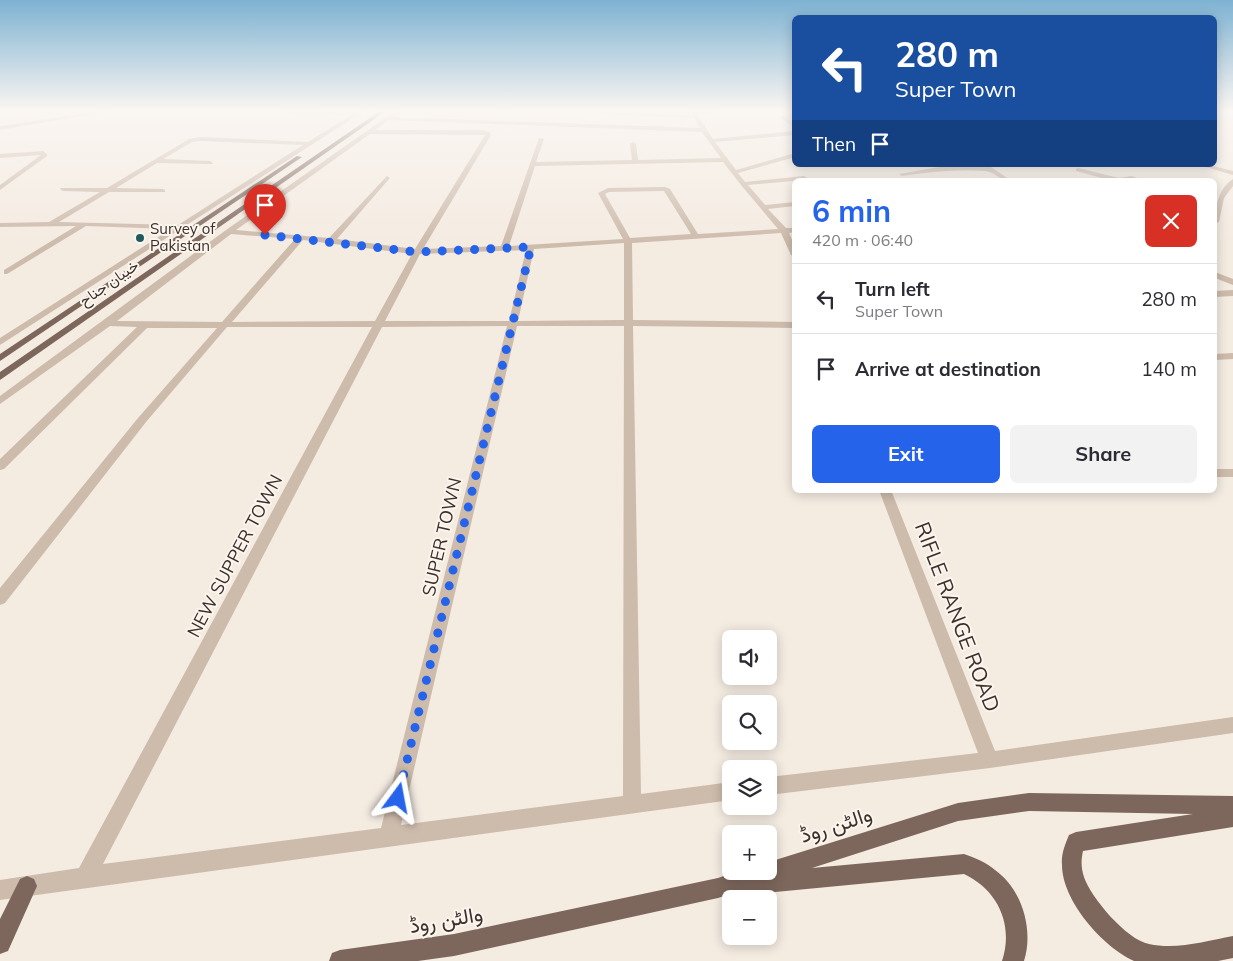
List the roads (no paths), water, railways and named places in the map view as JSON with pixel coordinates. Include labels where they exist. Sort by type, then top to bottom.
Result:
[{"type":"main road","name":"خیبان جناح","points":[[0,358],[302,156]]},
{"type":"main road","name":"خیبان جناح","points":[[1,376],[317,156]]},
{"type":"main road","name":"والٹن روڈ","points":[[340,961],[454,945],[718,888],[958,812],[1029,802],[1233,805]]},
{"type":"main road","points":[[1233,817],[1076,842],[1071,854],[1074,876],[1081,893],[1103,923],[1122,941],[1146,955],[1175,958],[1233,947]]},
{"type":"main road","points":[[718,888],[964,864],[978,870],[992,880],[1012,908],[1017,932],[1017,952],[1013,961]]},
{"type":"main road","points":[[0,943],[27,886]]},
{"type":"street","points":[[0,188],[44,156]]},
{"type":"street","points":[[51,224],[165,156]]},
{"type":"street","points":[[0,342],[291,156]]},
{"type":"street","points":[[0,401],[333,156]]},
{"type":"street","points":[[417,252],[475,156]]},
{"type":"street","points":[[504,248],[536,156]]},
{"type":"street","points":[[634,156],[635,162]]},
{"type":"street","points":[[723,156],[743,184],[784,231],[792,248]]},
{"type":"street","points":[[734,172],[792,156]]},
{"type":"street","points":[[533,164],[726,160]]},
{"type":"street","points":[[156,161],[211,162]]},
{"type":"street","points":[[902,174],[945,168],[989,167],[1005,178]]},
{"type":"street","points":[[1210,167],[1233,173]]},
{"type":"street","points":[[1078,170],[1111,178]]},
{"type":"street","points":[[331,241],[387,178]]},
{"type":"street","points":[[743,184],[792,179]]},
{"type":"street","points":[[1218,197],[1233,181]]},
{"type":"street","points":[[632,803],[628,241],[602,193],[603,191],[665,188],[696,237]]},
{"type":"street","points":[[64,189],[163,191]]},
{"type":"street","points":[[763,207],[792,204]]},
{"type":"street","points":[[7,272],[85,224]]},
{"type":"street","points":[[0,225],[179,226]]},
{"type":"street","points":[[229,232],[301,237],[417,252],[531,247],[792,230]]},
{"type":"street","points":[[0,598],[142,420],[301,237]]},
{"type":"street","name":"SUPER TOWN","points":[[389,836],[531,247]]},
{"type":"street","name":"NEW SUPPER TOWN","points":[[85,877],[417,252]]},
{"type":"street","points":[[1217,276],[1233,282]]},
{"type":"street","points":[[1217,294],[1233,293]]},
{"type":"street","points":[[108,323],[145,325],[512,323],[792,325]]},
{"type":"street","points":[[0,466],[145,325]]},
{"type":"street","points":[[1217,357],[1233,356]]},
{"type":"street","points":[[1217,473],[1233,473]]},
{"type":"street","name":"RIFLE RANGE ROAD","points":[[886,493],[990,760]]},
{"type":"street","points":[[777,785],[990,760],[1233,725]]},
{"type":"street","points":[[0,890],[722,792]]},
{"type":"place","name":"Survey of Pakistan","points":[[140,238]]}]
